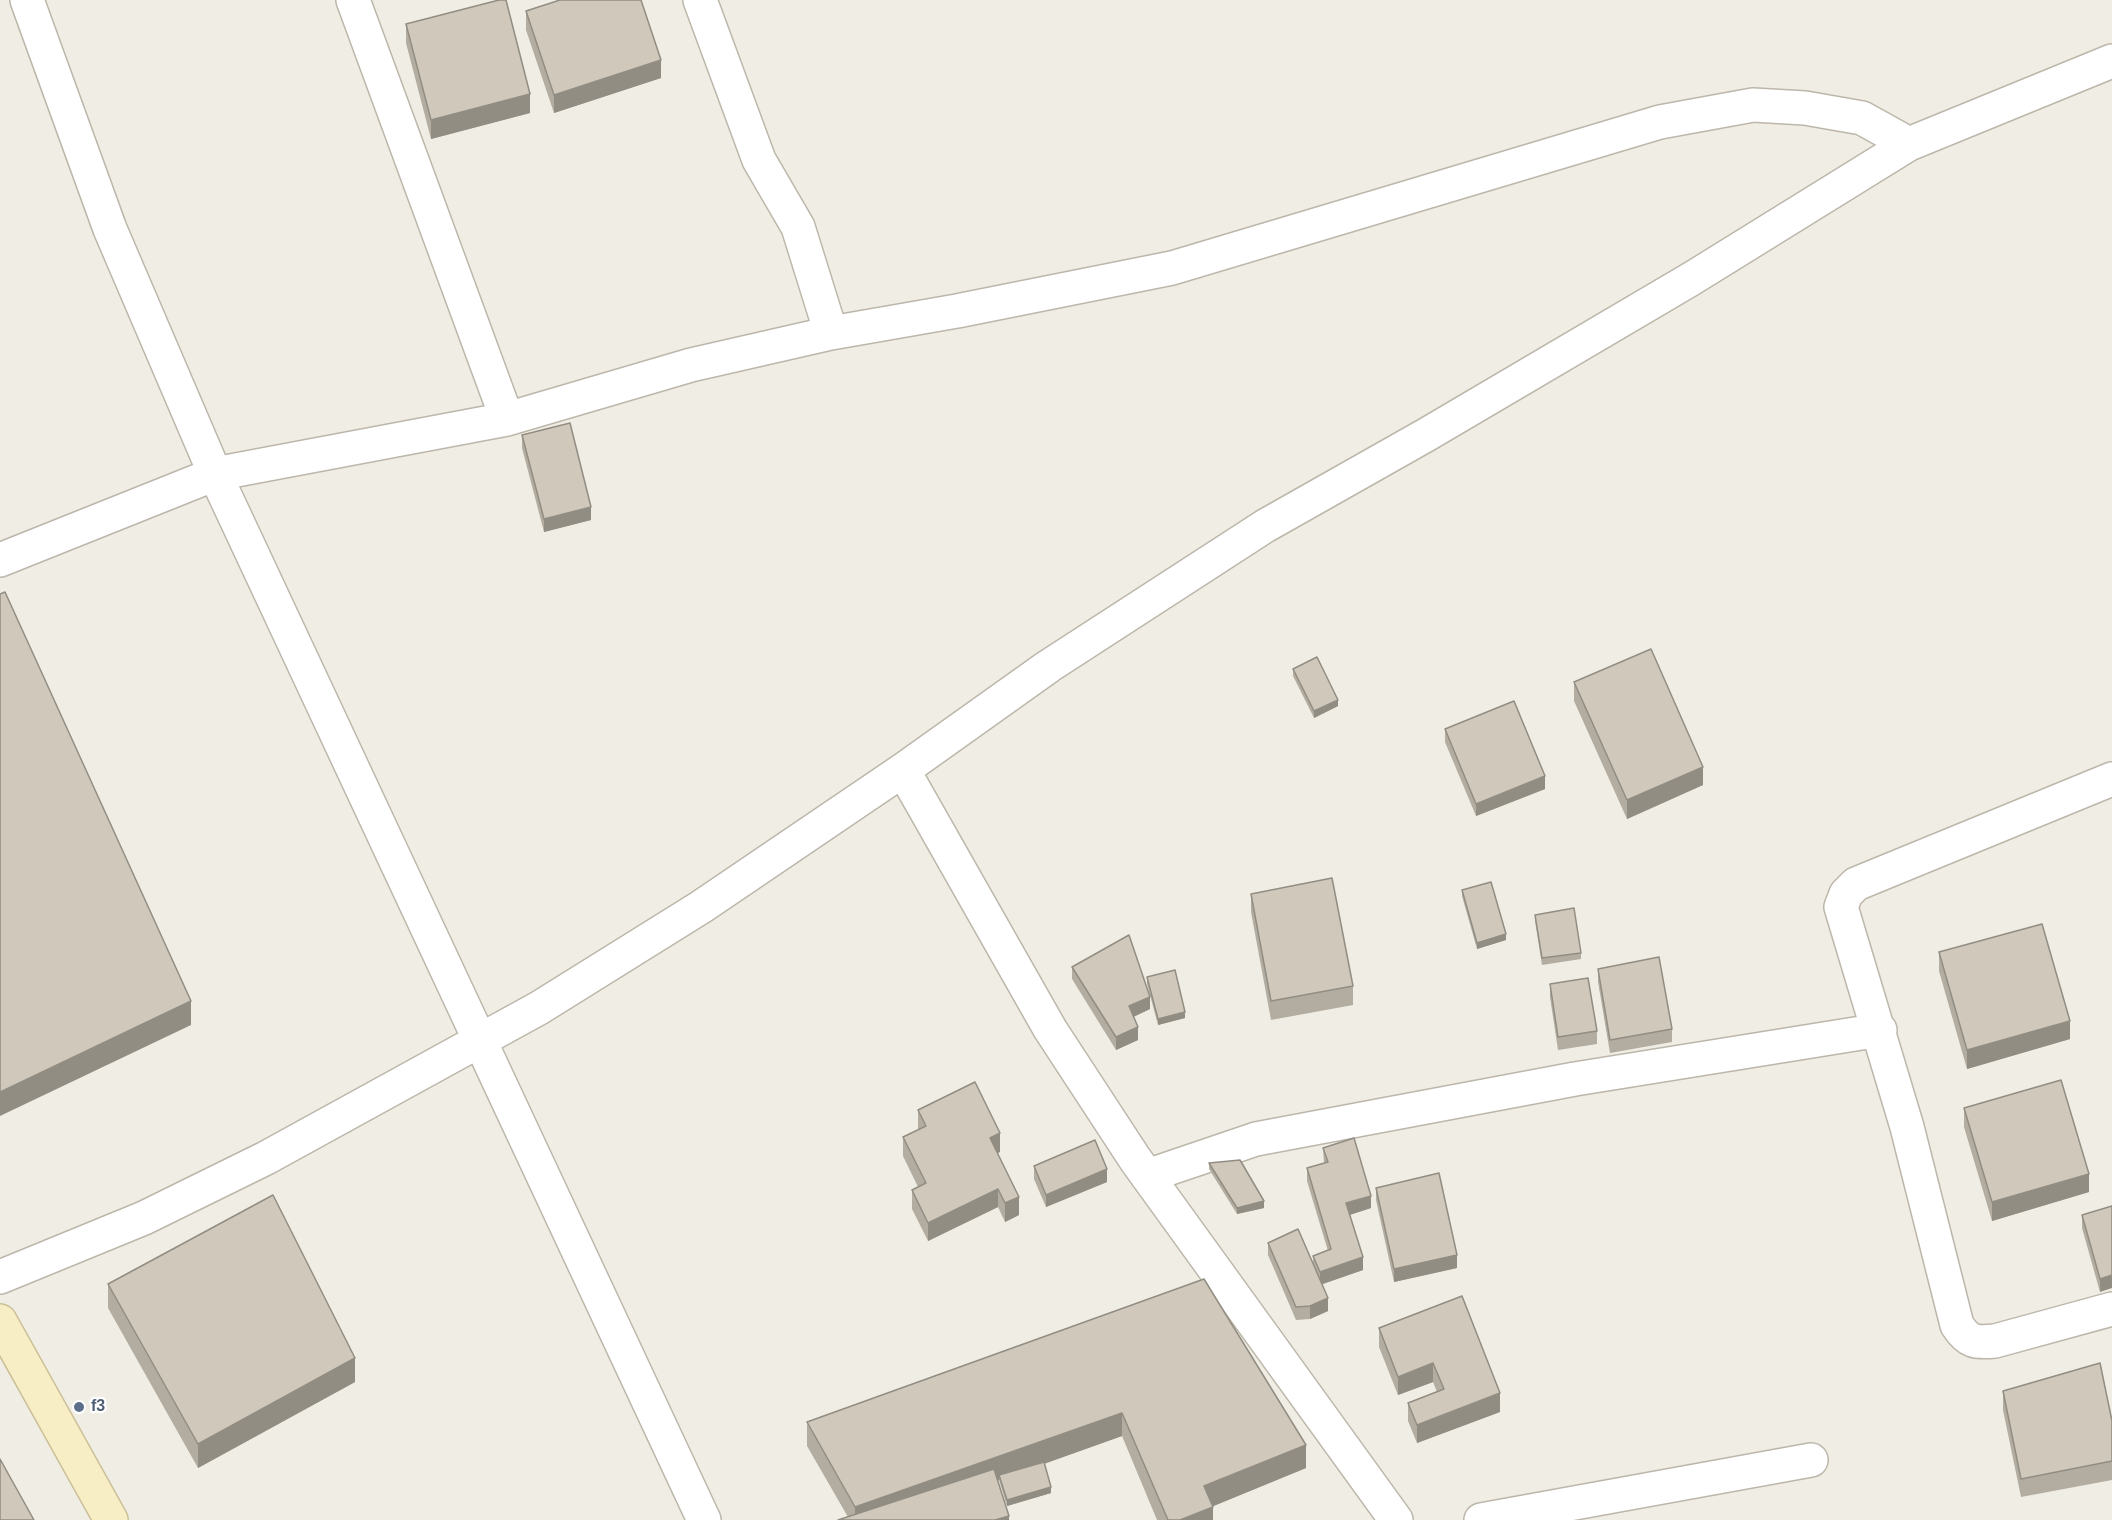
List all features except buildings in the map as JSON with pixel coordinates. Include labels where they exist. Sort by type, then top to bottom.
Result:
[{"type":"street","points":[[27,0],[110,230],[215,474],[704,1520]]},
{"type":"street","points":[[353,0],[507,419]]},
{"type":"street","points":[[700,0],[759,160],[798,227],[831,333]]},
{"type":"street","points":[[0,1277],[144,1218],[256,1163],[539,1008],[701,907],[903,770],[1049,666],[1265,526],[1426,435],[1691,279],[1909,144],[2112,61]]},
{"type":"street","points":[[0,560],[215,474],[507,419],[691,365],[831,333],[957,311],[1172,268],[1660,122],[1753,105],[1805,108],[1862,118],[1909,144]]},
{"type":"street","points":[[903,770],[1050,1029],[1147,1176],[1396,1520]]},
{"type":"street","points":[[2112,779],[1856,884],[1846,894],[1841,907],[1880,1030],[1957,1325],[1965,1338],[1981,1343],[1995,1341],[2112,1309]]},
{"type":"street","points":[[1147,1176],[1256,1139],[1575,1079],[1880,1030]]},
{"type":"street","points":[[0,1321],[111,1520]]},
{"type":"street","points":[[1481,1520],[1811,1460]]},
{"type":"place","name":"f3","points":[[79,1407]]}]
